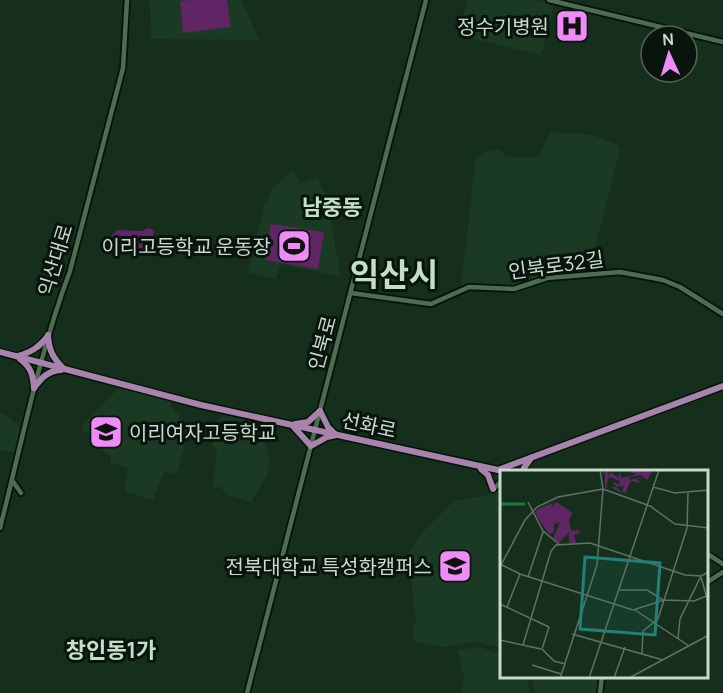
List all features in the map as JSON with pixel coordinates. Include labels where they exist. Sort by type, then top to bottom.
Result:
[{"type":"main road","points":[[17,357],[39,348],[48,335]]},
{"type":"main road","points":[[48,335],[49,350],[54,359],[65,369]]},
{"type":"main road","name":"선화로","points":[[0,352],[201,405],[500,471]]},
{"type":"main road","points":[[17,357],[28,365],[33,377],[34,388]]},
{"type":"main road","points":[[34,388],[41,378],[52,371],[65,369]]},
{"type":"main road","name":"선화로","points":[[502,470],[723,386]]},
{"type":"main road","points":[[291,425],[308,422],[320,411],[327,428],[336,435]]},
{"type":"main road","points":[[291,425],[311,446],[327,436],[336,435]]},
{"type":"main road","points":[[523,470],[531,458]]},
{"type":"main road","points":[[476,465],[488,475],[493,489]]},
{"type":"street","name":"익산대로","points":[[0,528],[48,335],[70,271],[123,68],[127,0]]},
{"type":"street","name":"인북로","points":[[247,693],[426,0]]},
{"type":"street","points":[[549,0],[723,42]]},
{"type":"street","name":"인북로32길","points":[[351,293],[431,304],[469,287],[514,289],[547,278],[620,272],[663,280],[680,287],[723,314]]},
{"type":"street","points":[[12,480],[21,493]]},
{"type":"street","points":[[493,489],[500,483]]},
{"type":"street","points":[[708,554],[723,564]]},
{"type":"street","points":[[708,582],[723,572]]},
{"type":"street","points":[[600,693],[602,678]]},
{"type":"shaded area","points":[[150,0],[241,0],[259,40],[151,39]]},
{"type":"shaded area","points":[[227,0],[231,27],[183,33],[180,1]]},
{"type":"shaded area","points":[[467,0],[536,0],[554,4],[541,55],[459,35]]},
{"type":"shaded area","points":[[550,132],[592,135],[618,145],[620,150],[587,271],[545,276],[514,286],[466,284],[461,287],[476,157],[499,149],[506,156],[531,158],[539,156]]},
{"type":"shaded area","points":[[293,170],[300,183],[318,178],[328,203],[341,277],[280,264],[276,279],[248,273],[265,202],[272,189]]},
{"type":"shaded area","name":"이리고등학교 운동장","points":[[271,224],[324,232],[318,269],[265,260]]},
{"type":"shaded area","points":[[148,228],[154,230],[151,251],[109,242],[118,230],[143,231]]},
{"type":"shaded area","points":[[119,388],[171,401],[170,406],[181,420],[191,425],[176,474],[164,471],[153,500],[125,491],[128,468],[111,463],[110,455],[96,446],[96,441],[84,431],[82,425]]},
{"type":"shaded area","points":[[0,413],[20,428],[14,453],[0,449]]},
{"type":"shaded area","points":[[223,415],[262,423],[270,464],[265,479],[251,502],[228,495],[220,487],[213,487],[217,452],[212,444],[211,428]]},
{"type":"shaded area","name":"전북대학교 특성화캠퍼스","points":[[500,487],[500,648],[477,642],[441,647],[413,641],[416,621],[408,555],[421,534],[454,501],[485,496]]},
{"type":"shaded area","points":[[479,647],[500,654],[500,678],[527,678],[529,693],[461,693],[464,676],[458,650]]},
{"type":"shaded area","points":[[533,678],[599,680],[599,693],[535,693]]},
{"type":"place","name":"정수기병원","points":[[572,26]]},
{"type":"place","name":"이리고등학교 운동장","points":[[294,246]]},
{"type":"place","name":"이리여자고등학교","points":[[106,432]]},
{"type":"place","name":"전북대학교 특성화캠퍼스","points":[[455,566]]},
{"type":"district","name":"남중동","points":[[332,207]]},
{"type":"district","name":"익산시","points":[[394,274]]},
{"type":"district","name":"창인동1가","points":[[111,650]]}]
